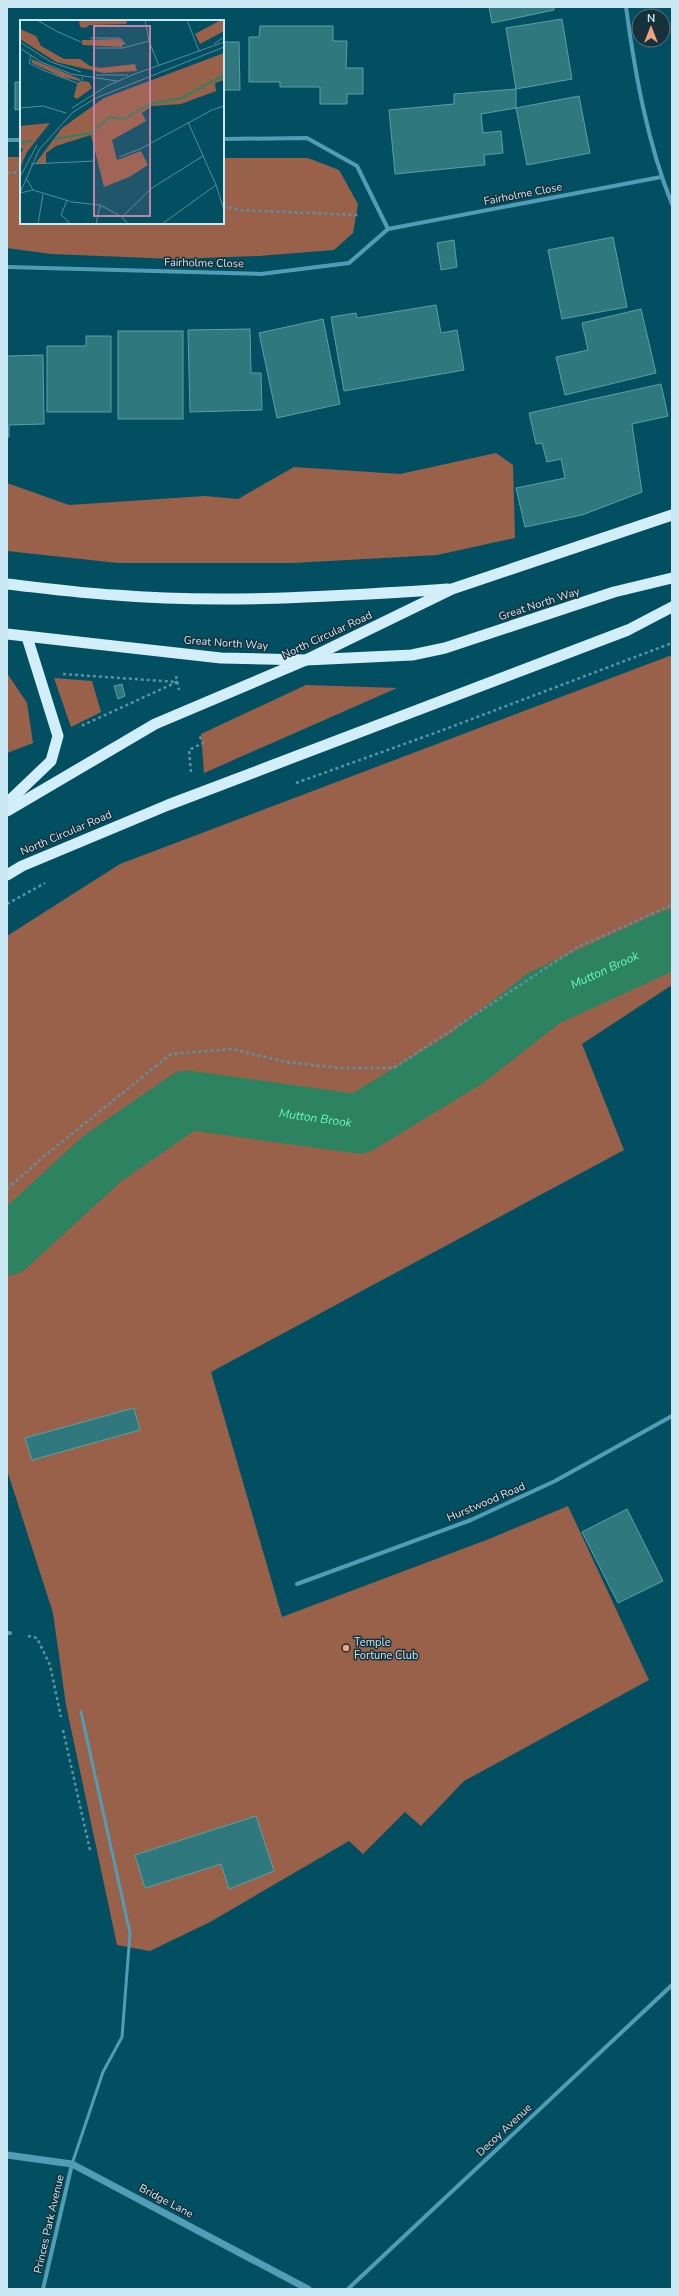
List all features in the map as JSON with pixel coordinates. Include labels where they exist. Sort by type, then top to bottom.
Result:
[{"type":"highway","name":"North Circular Road","points":[[7,811],[155,724],[306,660],[452,589],[672,515]]},
{"type":"highway","name":"Great North Way","points":[[7,634],[221,658],[306,660],[412,655],[445,648],[614,592],[672,578]]},
{"type":"highway","points":[[7,584],[116,596],[234,598],[350,596],[452,589]]},
{"type":"highway","name":"North Circular Road","points":[[7,875],[22,866],[168,805],[628,630],[672,607]]},
{"type":"highway","points":[[7,803],[51,760],[58,736],[27,637]]},
{"type":"street","points":[[626,7],[633,58],[661,177],[672,204]]},
{"type":"street","points":[[224,139],[307,138],[357,166],[388,229]]},
{"type":"street","points":[[7,140],[20,140]]},
{"type":"street","name":"Fairholme Close","points":[[7,267],[261,274],[349,263],[388,229],[661,177]]},
{"type":"street","name":"Hurstwood Road","points":[[297,1584],[471,1520],[555,1481],[672,1416]]},
{"type":"street","name":"Decoy Avenue","points":[[348,2289],[672,1984]]},
{"type":"street","name":"Bridge Lane","points":[[7,2155],[72,2164],[308,2289]]},
{"type":"street","name":"Princes Park Avenue","points":[[43,2289],[72,2164]]},
{"type":"lane","points":[[72,2164],[102,2072],[122,2037],[130,1933],[81,1712]]},
{"type":"path","points":[[7,173],[20,172]]},
{"type":"path","points":[[224,206],[240,210],[381,215]]},
{"type":"path","points":[[288,786],[444,730],[672,643]]},
{"type":"path","points":[[62,674],[177,682]]},
{"type":"path","points":[[175,674],[180,693]]},
{"type":"path","points":[[73,730],[177,682]]},
{"type":"path","points":[[192,776],[189,750],[203,743],[199,735]]},
{"type":"path","points":[[7,904],[48,882]]},
{"type":"path","points":[[7,1189],[43,1157],[171,1054],[232,1049],[286,1062],[340,1068],[394,1068],[578,947],[672,905]]},
{"type":"path","points":[[8,1633],[37,1638],[50,1665],[61,1718]]},
{"type":"path","points":[[62,1726],[92,1856]]},
{"type":"shaded area","points":[[7,157],[20,157],[20,224],[224,224],[224,158],[308,158],[339,170],[358,204],[353,233],[334,250],[259,256],[175,259],[51,254],[7,248]]},
{"type":"shaded area","points":[[496,453],[513,465],[515,538],[437,555],[293,563],[118,563],[7,551],[7,483],[69,505],[205,496],[238,499],[294,467],[400,474]]},
{"type":"shaded area","points":[[672,655],[672,985],[582,1044],[624,1150],[211,1372],[282,1617],[489,1539],[568,1506],[649,1680],[464,1781],[421,1826],[405,1812],[363,1854],[349,1841],[210,1922],[150,1951],[117,1945],[66,1705],[53,1613],[7,1470],[7,936],[120,864]]},
{"type":"shaded area","points":[[7,673],[27,703],[33,743],[7,753]]},
{"type":"shaded area","points":[[54,678],[92,681],[101,712],[71,727]]},
{"type":"shaded area","points":[[306,685],[397,688],[204,773],[201,734]]},
{"type":"building","points":[[489,7],[554,7],[554,10],[492,23]]},
{"type":"building","points":[[562,19],[572,79],[516,89],[506,28]]},
{"type":"building","points":[[260,26],[333,26],[333,41],[347,41],[346,68],[363,68],[363,94],[347,94],[347,104],[320,104],[320,87],[280,87],[280,82],[249,82],[249,37],[259,37]]},
{"type":"building","points":[[224,42],[239,42],[240,90],[224,90]]},
{"type":"building","points":[[15,82],[20,82],[20,109],[15,110]]},
{"type":"building","points":[[516,89],[516,108],[481,114],[483,133],[501,131],[503,153],[484,155],[485,165],[395,174],[389,110],[454,104],[454,94]]},
{"type":"building","points":[[579,96],[590,153],[527,165],[516,108]]},
{"type":"building","points":[[613,237],[627,307],[562,319],[548,250]]},
{"type":"building","points":[[454,240],[457,267],[441,270],[437,243]]},
{"type":"building","points":[[436,305],[441,333],[457,330],[464,370],[344,391],[331,317],[356,313],[357,318]]},
{"type":"building","points":[[641,309],[656,373],[565,395],[556,357],[588,350],[582,323]]},
{"type":"building","points":[[323,319],[340,404],[277,418],[259,333]]},
{"type":"building","points":[[250,329],[251,373],[261,373],[262,410],[190,412],[188,330]]},
{"type":"building","points":[[118,331],[183,331],[183,419],[118,419]]},
{"type":"building","points":[[86,336],[111,336],[111,412],[47,412],[47,346],[86,346]]},
{"type":"building","points":[[43,355],[44,424],[9,425],[9,437],[7,437],[7,356]]},
{"type":"building","points":[[661,384],[668,416],[632,424],[642,492],[582,515],[525,527],[516,488],[565,478],[561,459],[547,462],[542,443],[536,444],[529,413]]},
{"type":"building","points":[[122,684],[125,696],[118,699],[114,686]]},
{"type":"building","points":[[134,1408],[140,1430],[32,1460],[25,1438]]},
{"type":"building","points":[[627,1509],[663,1581],[618,1603],[582,1532]]},
{"type":"building","points":[[256,1816],[274,1871],[229,1889],[221,1864],[145,1888],[135,1855]]},
{"type":"waterway","name":"Mutton Brook","points":[[7,1246],[103,1158],[187,1100],[359,1124],[466,1059],[544,998],[672,939]]},
{"type":"place","name":"Temple Fortune Club","points":[[346,1648]]}]
